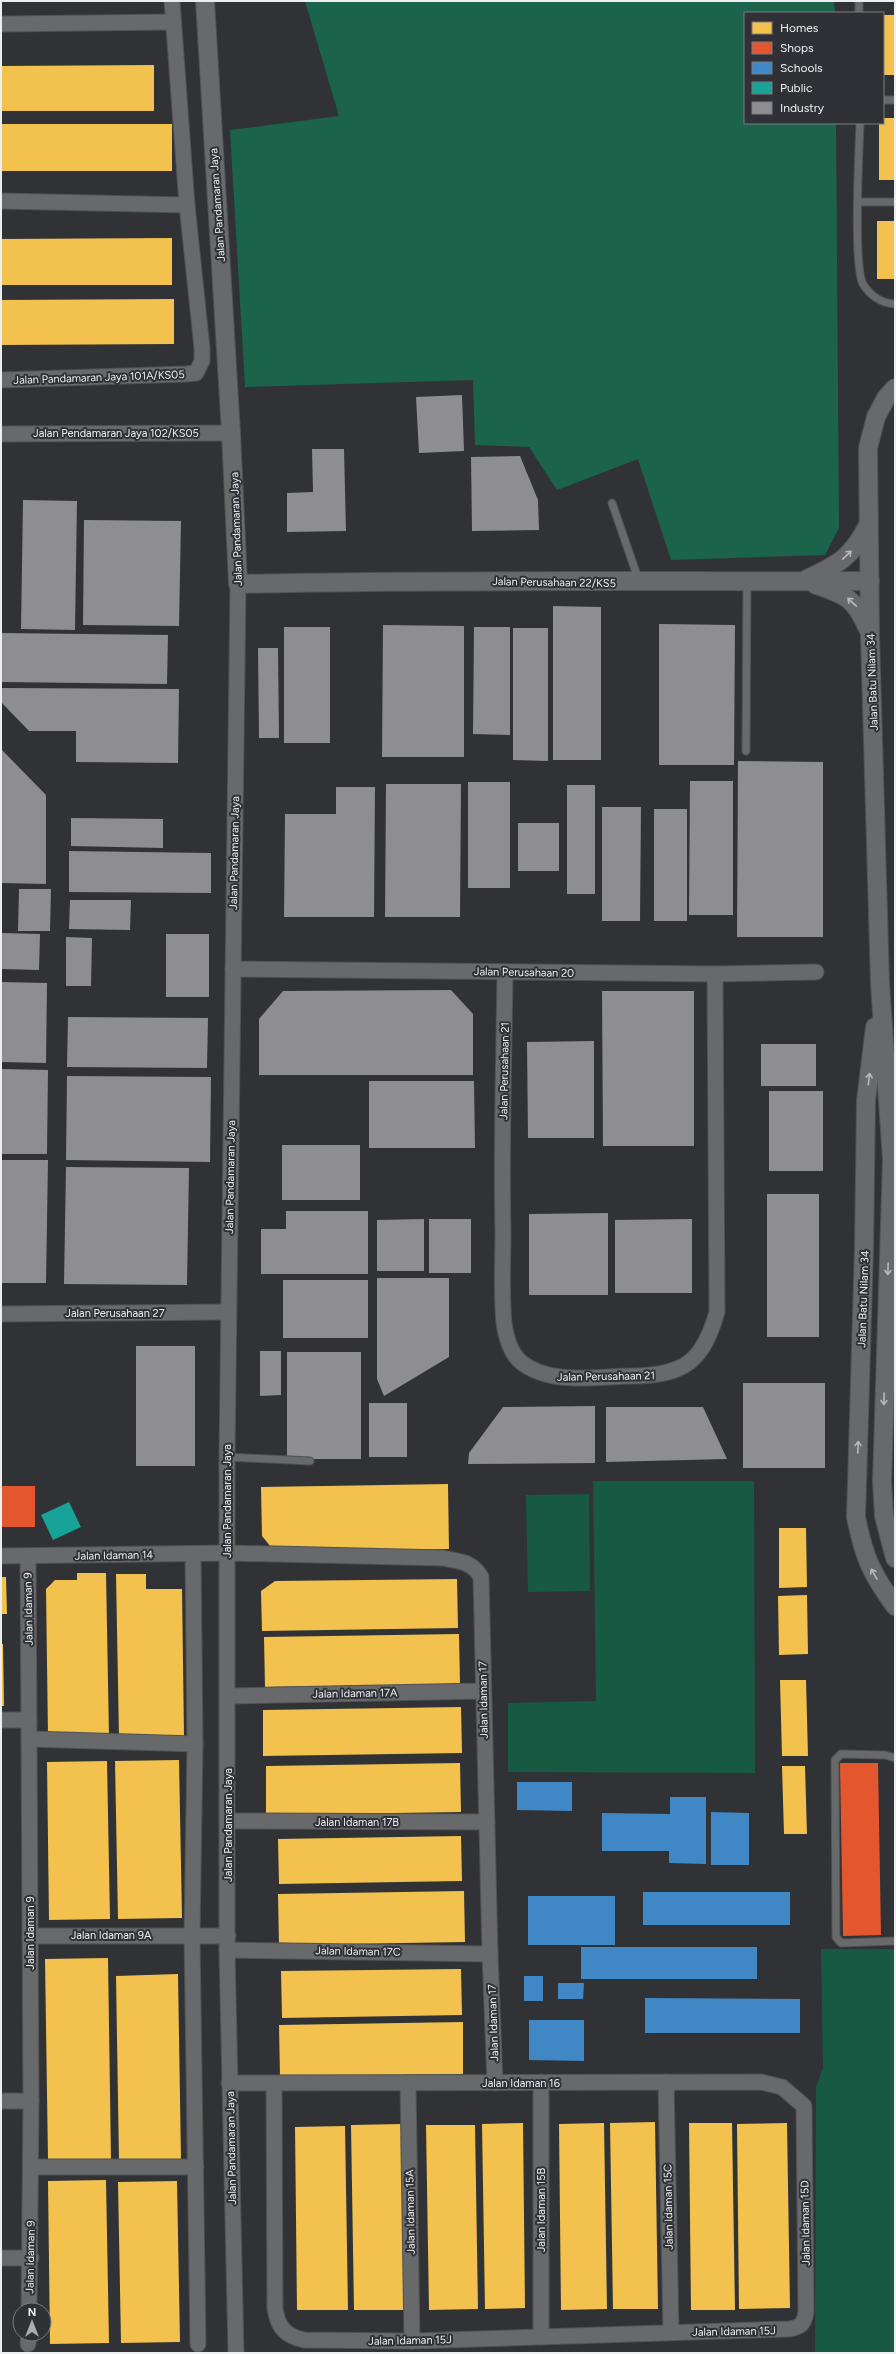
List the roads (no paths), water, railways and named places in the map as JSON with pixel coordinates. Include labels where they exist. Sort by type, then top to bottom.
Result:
[{"type":"street","points":[[1,201],[187,205],[172,1]]},
{"type":"street","name":"Jalan Pandamaran Jaya","points":[[205,1],[231,433],[238,584],[227,1457],[227,1943],[236,2353]]},
{"type":"street","points":[[1,24],[173,22]]},
{"type":"street","name":"Jalan Pandamaran Jaya 101A/KS05","points":[[1,380],[186,374],[196,372],[200,368],[202,348],[187,205]]},
{"type":"street","name":"Jalan Batu Nilam 34","points":[[895,388],[886,398],[876,417],[868,448],[870,636],[880,983],[893,1160],[885,1340],[882,1482],[884,1516],[895,1558]]},
{"type":"street","name":"Jalan Pendamaran Jaya 102/KS05","points":[[1,434],[231,433]]},
{"type":"street","points":[[802,581],[844,560],[858,544],[869,522]]},
{"type":"street","name":"Jalan Perusahaan 22/KS5","points":[[238,584],[435,580],[639,582],[870,581]]},
{"type":"street","points":[[802,581],[834,591],[848,598],[860,610],[870,636]]},
{"type":"street","name":"Jalan Perusahaan 20","points":[[233,969],[716,974],[816,972]]},
{"type":"street","name":"Jalan Perusahaan 21","points":[[505,972],[502,1183],[504,1323],[510,1348],[520,1362],[537,1373],[555,1377],[659,1375],[680,1368],[698,1356],[710,1334],[717,1312],[716,974]]},
{"type":"street","name":"Jalan Batu Nilam 34","points":[[880,983],[866,1101],[864,1248],[856,1517],[863,1551],[871,1569],[895,1606]]},
{"type":"street","points":[[866,1101],[876,1137],[893,1160]]},
{"type":"street","points":[[864,1248],[871,1224],[872,1171],[875,1163],[882,1160],[893,1160]]},
{"type":"street","name":"Jalan Perusahaan 27","points":[[1,1314],[228,1312]]},
{"type":"street","name":"Jalan Idaman 14","points":[[1,1556],[228,1553]]},
{"type":"street","name":"Jalan Idaman 17","points":[[228,1553],[442,1558],[464,1562],[476,1568],[481,1577],[490,1954],[495,2083]]},
{"type":"street","points":[[193,1554],[195,1744],[192,1936],[198,2344]]},
{"type":"street","name":"Jalan Idaman 9","points":[[28,1556],[31,2102],[31,2258],[29,2302]]},
{"type":"street","name":"Jalan Idaman 17A","points":[[228,1696],[483,1691]]},
{"type":"street","points":[[1,1720],[29,1720]]},
{"type":"street","points":[[29,1739],[195,1744]]},
{"type":"street","name":"Jalan Idaman 17B","points":[[228,1821],[487,1822]]},
{"type":"street","name":"Jalan Idaman 9A","points":[[30,1936],[192,1936],[227,1943]]},
{"type":"street","name":"Jalan Idaman 17C","points":[[227,1943],[490,1954]]},
{"type":"street","name":"Jalan Idaman 15B","points":[[540,2082],[541,2337]]},
{"type":"street","name":"Jalan Idaman 15C","points":[[666,2082],[671,2332]]},
{"type":"street","name":"Jalan Idaman 16","points":[[229,2083],[773,2083],[782,2087],[804,2106]]},
{"type":"street","name":"Jalan Idaman 15J","points":[[274,2083],[275,2309],[278,2323],[292,2338],[304,2340],[412,2341],[671,2332],[789,2330]]},
{"type":"street","name":"Jalan Idaman 15A","points":[[408,2083],[412,2341]]},
{"type":"street","points":[[1,2102],[31,2102]]},
{"type":"street","name":"Jalan Idaman 15D","points":[[789,2330],[799,2328],[805,2322],[806,2312],[804,2106]]},
{"type":"street","points":[[31,2168],[196,2167]]},
{"type":"street","points":[[1,2258],[31,2258]]},
{"type":"lane","points":[[859,1],[859,12]]},
{"type":"lane","points":[[884,100],[895,100]]},
{"type":"lane","points":[[860,124],[858,257],[862,283],[873,296],[885,303],[895,304]]},
{"type":"lane","points":[[859,202],[895,202]]},
{"type":"lane","points":[[612,503],[639,582]]},
{"type":"lane","points":[[746,751],[747,582]]},
{"type":"lane","points":[[227,1457],[310,1462]]},
{"type":"lane","points":[[895,1758],[884,1755],[841,1754],[835,1760],[835,1768],[836,1937],[841,1943],[895,1941]]}]
